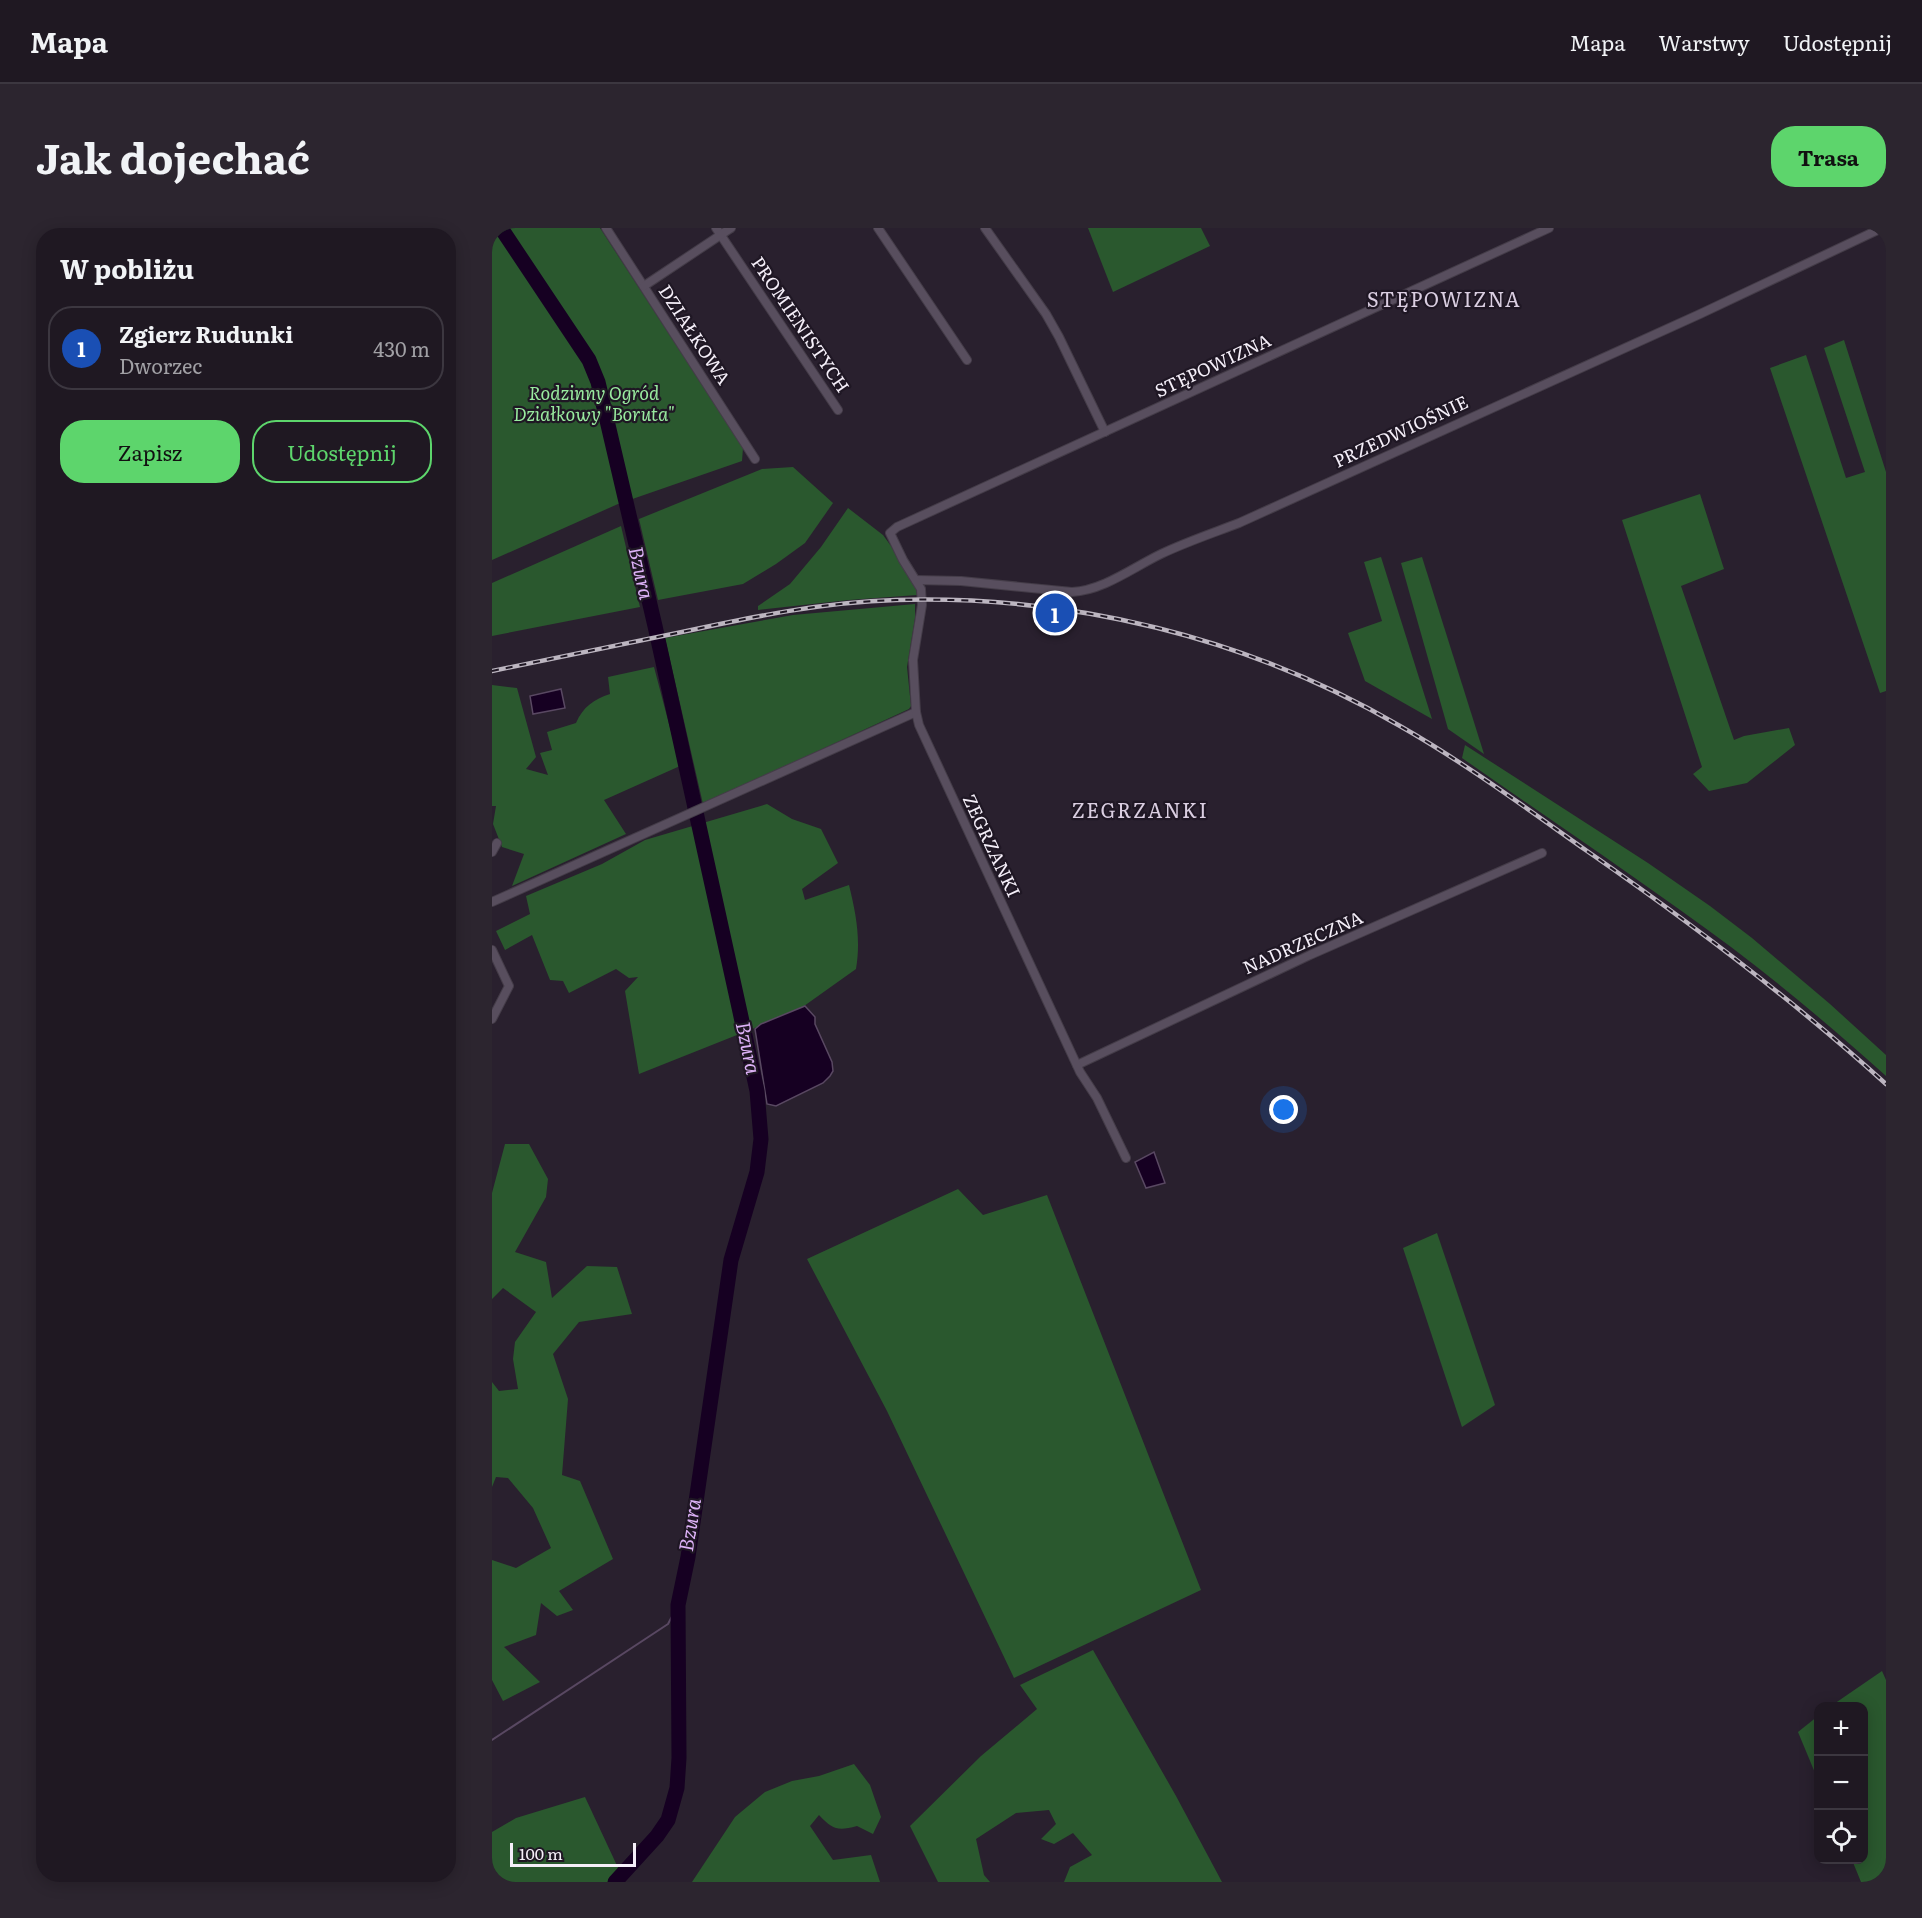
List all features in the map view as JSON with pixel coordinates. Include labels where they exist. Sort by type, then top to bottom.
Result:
[{"type":"street","name":"DZIAŁKOWA","points":[[606,228],[755,459]]},
{"type":"street","points":[[644,286],[718,231],[731,228]]},
{"type":"street","points":[[878,228],[967,360]]},
{"type":"street","points":[[986,228],[1050,322],[1105,432]]},
{"type":"street","name":"STĘPOWIZNA","points":[[890,533],[897,527],[1549,228]]},
{"type":"street","name":"PRZEDWIOŚNIE","points":[[916,580],[961,581],[1071,592],[1090,589],[1119,577],[1161,554],[1239,523],[1700,314],[1882,228]]},
{"type":"street","name":"PROMIENISTYCH","points":[[718,231],[838,410]]},
{"type":"street","name":"ZEGRZANKI","points":[[890,533],[903,561],[921,589],[922,605],[913,660],[916,712],[927,742],[1077,1065],[1097,1098],[1126,1158]]},
{"type":"street","points":[[492,902],[916,712]]},
{"type":"street","points":[[492,852],[497,843]]},
{"type":"street","name":"NADRZECZNA","points":[[1077,1065],[1292,963],[1542,854]]},
{"type":"street","points":[[492,950],[509,986],[492,1019]]},
{"type":"green space","name":"Rodzinny Ogród Działkowy \"Boruta\"","points":[[492,228],[600,228],[743,448],[742,461],[618,504],[492,560]]},
{"type":"green space","points":[[1088,228],[1201,228],[1210,246],[1113,292]]},
{"type":"green space","points":[[1844,340],[1886,472],[1886,691],[1880,693],[1770,368],[1806,355],[1846,478],[1865,472],[1824,348]]},
{"type":"green space","points":[[793,467],[833,503],[805,543],[743,584],[658,600],[639,519],[762,469]]},
{"type":"green space","points":[[1700,494],[1724,569],[1681,586],[1734,740],[1789,728],[1795,745],[1747,783],[1709,791],[1693,774],[1702,767],[1622,520]]},
{"type":"green space","points":[[848,508],[883,535],[915,583],[917,595],[758,610],[758,606],[790,584],[821,547]]},
{"type":"green space","points":[[621,526],[640,607],[492,636],[492,583]]},
{"type":"green space","points":[[1381,557],[1432,719],[1365,681],[1348,633],[1382,621],[1364,562]]},
{"type":"green space","points":[[1422,557],[1484,754],[1448,729],[1401,563]]},
{"type":"green space","points":[[915,604],[907,667],[911,706],[909,709],[703,804],[665,638],[793,615]]},
{"type":"green space","points":[[654,667],[680,766],[604,800],[626,834],[512,886],[524,854],[502,847],[493,824],[496,806],[492,806],[492,685],[517,688],[536,757],[526,769],[548,775],[540,753],[552,750],[547,732],[576,723],[590,704],[610,694],[608,677]]},
{"type":"green space","points":[[1465,745],[1648,863],[1752,938],[1886,1055],[1886,1076],[1810,1010],[1731,947],[1462,758]]},
{"type":"green space","points":[[767,804],[792,819],[821,829],[838,863],[802,889],[805,900],[849,885],[856,916],[858,947],[856,969],[797,1011],[639,1074],[625,991],[638,977],[629,978],[616,969],[569,993],[563,981],[550,980],[532,935],[505,950],[496,931],[530,914],[526,896],[602,864],[645,840]]},
{"type":"green space","points":[[505,1144],[529,1144],[548,1179],[546,1197],[515,1252],[546,1262],[552,1298],[587,1266],[617,1267],[632,1314],[579,1322],[553,1354],[568,1399],[562,1475],[580,1481],[613,1559],[559,1591],[573,1610],[557,1616],[541,1603],[536,1635],[504,1647],[540,1682],[503,1701],[492,1680],[492,1560],[516,1568],[551,1548],[533,1508],[508,1478],[496,1477],[492,1487],[492,1382],[499,1391],[518,1389],[513,1359],[515,1342],[536,1312],[503,1288],[492,1299],[492,1193]]},
{"type":"green space","points":[[958,1189],[983,1215],[1047,1195],[1201,1590],[1014,1678],[887,1411],[807,1259]]},
{"type":"green space","points":[[1437,1233],[1495,1405],[1462,1427],[1403,1248]]},
{"type":"green space","points":[[1093,1650],[1222,1882],[1064,1882],[1070,1867],[1092,1855],[1073,1833],[1054,1844],[1041,1839],[1056,1824],[1049,1810],[1016,1813],[976,1839],[984,1875],[990,1882],[938,1882],[910,1826],[981,1756],[1037,1709],[1020,1685]]},
{"type":"green space","points":[[1882,1671],[1886,1680],[1886,1882],[1861,1882],[1854,1864],[1868,1864],[1868,1702],[1837,1702]]},
{"type":"green space","points":[[1814,1719],[1814,1770],[1798,1732]]},
{"type":"green space","points":[[854,1764],[870,1785],[881,1817],[873,1834],[857,1826],[836,1828],[819,1815],[810,1826],[833,1860],[871,1855],[880,1882],[692,1882],[735,1817],[765,1792],[792,1781],[819,1776]]},
{"type":"green space","points":[[585,1797],[620,1872],[610,1882],[492,1882],[492,1832],[516,1818]]},
{"type":"shaded area","points":[[561,689],[565,708],[533,714],[530,696]]},
{"type":"shaded area","points":[[805,1006],[815,1017],[815,1024],[832,1062],[833,1071],[823,1083],[776,1106],[767,1104],[755,1029],[761,1024]]},
{"type":"shaded area","points":[[1154,1152],[1165,1183],[1146,1188],[1135,1162]]},
{"type":"waterway","name":"Bzura","points":[[501,228],[589,360],[598,382],[655,626],[740,1012],[757,1091],[761,1139],[757,1172],[731,1260],[688,1557],[678,1605],[679,1758],[677,1788],[668,1820],[657,1836],[615,1882]]},
{"type":"waterway","points":[[492,1740],[668,1624],[678,1605]]},
{"type":"railway","points":[[492,671],[788,611],[896,600],[962,600],[1027,605],[1092,614],[1157,628],[1220,646],[1281,668],[1342,695],[1400,726],[1472,770],[1703,934],[1778,992],[1886,1084]]},
{"type":"place","name":"Zgierz Rudunki","points":[[1055,613]]},
{"type":"district","name":"STĘPOWIZNA","points":[[1444,300]]},
{"type":"district","name":"ZEGRZANKI","points":[[1140,811]]}]
